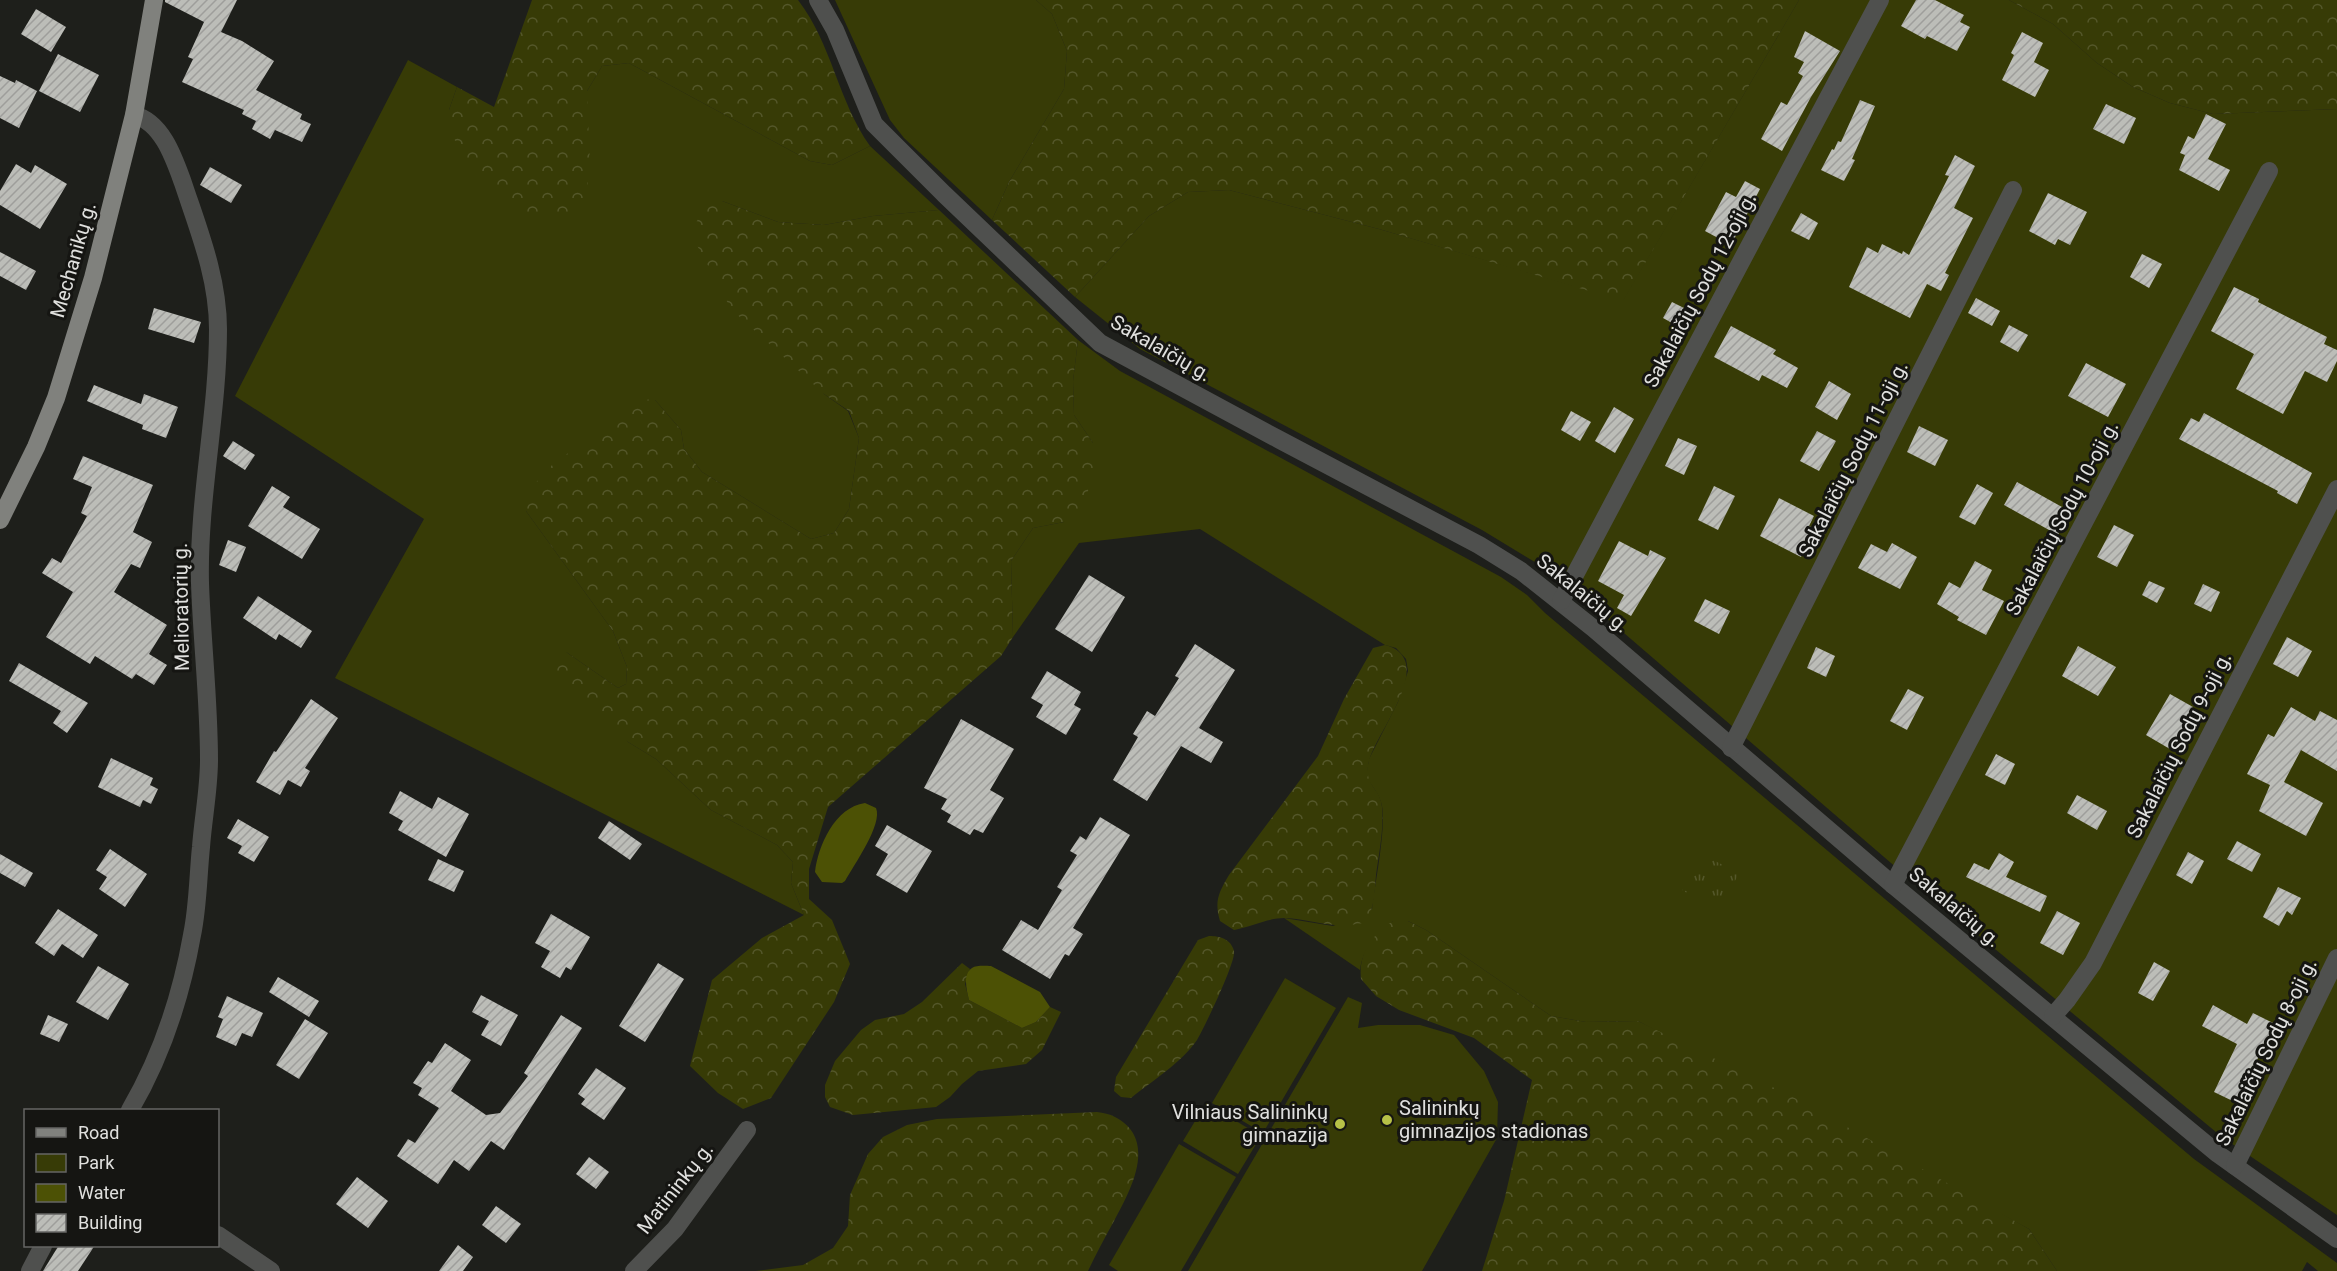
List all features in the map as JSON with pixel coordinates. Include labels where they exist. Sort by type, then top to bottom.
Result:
[{"type":"main road","name":"Mechanikų g.","points":[[0,520],[36,447],[56,398],[93,278],[134,115],[154,0]]},
{"type":"street","name":"Sakalaičių g.","points":[[818,0],[835,30],[874,124],[1100,343],[1479,545],[1521,571],[1561,601],[1893,885],[2235,1166],[2337,1239]]},
{"type":"street","name":"Sakalaičių Sodų 12-oji g.","points":[[1561,601],[1880,0]]},
{"type":"street","name":"Melioratorių g.","points":[[131,1109],[147,1080],[176,1006],[193,933],[209,761],[200,582],[203,500],[213,418],[218,328],[214,287],[207,254],[175,162],[154,125],[145,118],[134,115]]},
{"type":"street","name":"Sakalaičių Sodų 10-oji g.","points":[[1893,885],[2269,171]]},
{"type":"street","name":"Sakalaičių Sodų 11-oji g.","points":[[1731,748],[2013,190]]},
{"type":"street","name":"Sakalaičių Sodų 9-oji g.","points":[[2053,1016],[2093,963],[2337,489]]},
{"type":"street","name":"Sakalaičių Sodų 8-oji g.","points":[[2235,1166],[2337,958]]},
{"type":"street","name":"Matininkų g.","points":[[634,1271],[675,1229],[747,1130]]},
{"type":"street","points":[[219,1236],[271,1271]]},
{"type":"street","points":[[30,1271],[41,1247]]},
{"type":"green space","points":[[532,0],[798,0],[819,35],[850,110],[870,146],[832,165],[810,161],[629,63],[602,66],[587,91],[590,166],[586,197],[567,216],[532,215],[496,194],[463,160],[451,131],[449,110],[457,87],[494,107]]},
{"type":"green space","points":[[835,0],[1036,0],[1052,14],[1067,51],[1064,89],[1009,182],[992,220],[904,138],[890,120]]},
{"type":"green space","points":[[1036,0],[1799,0],[1623,301],[1379,229],[1229,190],[1188,192],[1149,216],[1075,297],[992,220],[1009,182],[1064,89],[1067,51],[1052,14]]},
{"type":"green space","points":[[1799,0],[2009,0],[2053,24],[2097,63],[2133,87],[2170,103],[2213,114],[2337,109],[2337,1215],[2222,1137],[1891,863],[1617,627],[1543,567],[1482,530],[1140,349],[1075,297],[1149,216],[1188,192],[1229,190],[1379,229],[1623,300]]},
{"type":"green space","points":[[2009,0],[2337,0],[2337,109],[2213,114],[2170,103],[2133,87],[2097,63],[2053,24]]},
{"type":"green space","points":[[408,60],[457,87],[449,110],[587,125],[587,91],[602,66],[629,63],[810,161],[832,165],[870,146],[939,210],[873,216],[824,225],[778,222],[722,201],[824,394],[848,411],[859,438],[849,509],[834,533],[811,539],[702,472],[684,449],[681,430],[655,400],[639,400],[526,511],[613,631],[627,667],[626,684],[618,688],[566,652],[628,742],[656,759],[711,810],[777,845],[793,862],[791,883],[804,915],[335,678],[424,519],[235,396]]},
{"type":"green space","points":[[722,201],[778,222],[824,225],[873,216],[939,210],[1078,340],[1073,381],[1074,415],[1093,443],[1094,467],[1084,507],[1064,522],[1033,528],[1011,561],[1013,637],[1001,656],[828,807],[809,869],[809,899],[832,920],[850,964],[834,1002],[771,1098],[743,1109],[718,1093],[690,1066],[712,980],[762,938],[804,915],[791,883],[793,862],[777,845],[711,810],[656,759],[628,742],[554,672],[554,656],[566,652],[618,688],[626,684],[627,667],[613,631],[526,511],[531,488],[551,466],[639,399],[655,400],[681,430],[684,449],[702,472],[811,539],[834,533],[849,509],[859,438],[849,411],[824,394],[731,309],[691,234],[704,206]]},
{"type":"green space","points":[[1078,340],[1120,371],[1501,577],[1527,595],[1545,613],[2194,1159],[2337,1263],[2337,1271],[2318,1271],[2307,1262],[2302,1271],[2057,1271],[2029,1229],[1638,1021],[1586,1022],[1551,1016],[1426,930],[1408,921],[1393,921],[1376,937],[1364,954],[1360,970],[1284,918],[1333,926],[1372,909],[1383,816],[1380,798],[1366,777],[1369,759],[1398,702],[1408,671],[1406,659],[1396,648],[1385,645],[1200,529],[1079,543],[1013,637],[1011,561],[1033,528],[1064,522],[1093,443],[1074,415],[1073,381]]},
{"type":"green space","points":[[1385,645],[1400,653],[1406,665],[1406,680],[1369,761],[1368,776],[1381,800],[1382,807],[1382,832],[1371,911],[1363,923],[1352,925],[1332,925],[1284,918],[1272,919],[1234,930],[1220,921],[1218,914],[1218,897],[1229,875],[1318,756],[1344,699],[1373,648]]},
{"type":"green space","points":[[1699,853],[1739,873],[1719,912],[1682,890]]},
{"type":"green space","points":[[1393,921],[1408,921],[1426,930],[1551,1016],[1586,1022],[1638,1021],[1799,1100],[2029,1229],[2057,1271],[1482,1271],[1504,1201],[1532,1080],[1474,1038],[1399,1010],[1376,996],[1361,979],[1362,961],[1368,945]]},
{"type":"green space","points":[[1209,936],[1228,941],[1234,951],[1219,995],[1197,1040],[1175,1064],[1131,1098],[1121,1097],[1114,1091],[1116,1077],[1198,940]]},
{"type":"green space","points":[[962,963],[970,969],[965,984],[969,1000],[1022,1028],[1036,1022],[1050,1007],[1061,1012],[1042,1050],[1026,1064],[978,1071],[936,1107],[853,1115],[830,1107],[825,1097],[825,1085],[835,1061],[861,1030],[875,1020],[904,1014],[922,1002]]},
{"type":"green space","points":[[1285,978],[1336,1008],[1263,1133],[1212,1103]]},
{"type":"green space","name":"Salininkų gimnazijos stadionas","points":[[1348,997],[1362,1003],[1358,1028],[1378,1025],[1420,1025],[1454,1035],[1484,1071],[1498,1102],[1497,1138],[1422,1271],[1188,1271]]},
{"type":"green space","points":[[1206,1103],[1261,1136],[1238,1174],[1183,1141]]},
{"type":"green space","points":[[1097,1112],[1113,1116],[1128,1127],[1136,1139],[1138,1152],[1133,1181],[1088,1271],[756,1271],[803,1265],[833,1248],[848,1226],[850,1195],[868,1154],[883,1137],[907,1125],[937,1119]]},
{"type":"green space","points":[[1179,1144],[1236,1177],[1181,1271],[1118,1271],[1109,1265]]},
{"type":"water","points":[[865,803],[876,808],[877,815],[872,834],[845,881],[842,883],[822,882],[815,872],[824,840],[830,829],[845,812]]},
{"type":"water","points":[[976,966],[991,966],[1040,992],[1050,1007],[1036,1022],[1022,1028],[969,1000],[966,983],[969,971]]},
{"type":"building","points":[[165,0],[237,0],[221,32],[242,41],[274,61],[256,90],[302,114],[300,119],[311,124],[302,142],[275,130],[270,139],[252,129],[256,121],[242,114],[244,110],[182,82],[193,59],[188,57],[204,22]]},
{"type":"building","points":[[1916,0],[1935,0],[1964,15],[1960,22],[1970,27],[1957,51],[1927,36],[1925,39],[1901,26]]},
{"type":"building","points":[[36,9],[66,27],[51,52],[21,34]]},
{"type":"building","points":[[1805,31],[1840,51],[1811,97],[1782,151],[1761,139],[1781,102],[1787,105],[1803,76],[1798,73],[1804,62],[1794,57]]},
{"type":"building","points":[[2022,32],[2043,43],[2034,62],[2049,70],[2035,97],[2002,80],[2014,55],[2011,53]]},
{"type":"building","points":[[58,54],[99,75],[80,112],[39,91]]},
{"type":"building","points":[[0,76],[15,83],[16,80],[37,91],[19,128],[0,118]]},
{"type":"building","points":[[1860,100],[1875,106],[1852,159],[1855,160],[1844,181],[1821,170],[1832,149],[1834,150],[1838,141],[1841,142]]},
{"type":"building","points":[[2106,104],[2136,118],[2124,144],[2093,129]]},
{"type":"building","points":[[2206,114],[2226,124],[2208,159],[2230,170],[2219,191],[2179,170],[2185,155],[2180,153],[2188,136],[2194,139]]},
{"type":"building","points":[[1955,155],[1975,166],[1954,208],[1973,218],[1945,273],[1949,275],[1941,291],[1927,284],[1910,318],[1849,287],[1867,247],[1878,253],[1882,244],[1909,255],[1949,176],[1945,175]]},
{"type":"building","points":[[16,164],[31,173],[35,165],[67,184],[40,229],[0,205],[0,191]]},
{"type":"building","points":[[210,167],[242,185],[231,203],[200,185]]},
{"type":"building","points":[[1745,181],[1760,189],[1731,245],[1705,231],[1726,192],[1736,197]]},
{"type":"building","points":[[2048,193],[2087,212],[2070,245],[2058,239],[2055,245],[2029,231]]},
{"type":"building","points":[[1801,213],[1818,223],[1809,240],[1791,231]]},
{"type":"building","points":[[0,252],[36,271],[26,290],[0,276]]},
{"type":"building","points":[[2142,254],[2162,264],[2149,288],[2130,277]]},
{"type":"building","points":[[2234,287],[2259,299],[2258,302],[2327,337],[2324,344],[2337,350],[2337,361],[2327,382],[2305,371],[2283,414],[2236,389],[2254,354],[2211,331]]},
{"type":"building","points":[[1976,298],[2000,311],[1992,326],[1968,313]]},
{"type":"building","points":[[1672,302],[1690,311],[1681,328],[1663,318]]},
{"type":"building","points":[[154,308],[201,322],[194,343],[148,329]]},
{"type":"building","points":[[2009,325],[2028,335],[2018,352],[2000,342]]},
{"type":"building","points":[[1731,326],[1776,350],[1773,354],[1798,368],[1787,388],[1762,375],[1759,381],[1714,357]]},
{"type":"building","points":[[2086,363],[2126,384],[2108,417],[2068,396]]},
{"type":"building","points":[[1829,381],[1851,394],[1837,420],[1815,407]]},
{"type":"building","points":[[94,385],[141,404],[144,394],[178,407],[166,438],[142,429],[143,425],[87,401]]},
{"type":"building","points":[[1614,407],[1634,419],[1615,453],[1595,441]]},
{"type":"building","points":[[1571,411],[1591,422],[1580,441],[1561,430]]},
{"type":"building","points":[[2204,413],[2312,473],[2297,504],[2277,493],[2278,491],[2179,439],[2191,418],[2199,422]]},
{"type":"building","points":[[1919,426],[1948,440],[1935,466],[1907,452]]},
{"type":"building","points":[[1817,431],[1836,441],[1819,471],[1800,461]]},
{"type":"building","points":[[1678,438],[1697,446],[1684,475],[1665,466]]},
{"type":"building","points":[[233,441],[255,455],[245,470],[223,456]]},
{"type":"building","points":[[83,456],[153,485],[133,532],[152,542],[140,568],[131,564],[114,592],[167,625],[149,654],[167,665],[154,685],[136,674],[132,679],[95,656],[90,664],[46,637],[73,592],[42,573],[52,558],[61,563],[87,516],[81,513],[92,487],[73,479]]},
{"type":"building","points":[[2017,482],[2071,512],[2058,535],[2004,505]]},
{"type":"building","points":[[1977,484],[1993,493],[1975,525],[1959,517]]},
{"type":"building","points":[[272,486],[290,497],[283,507],[320,529],[302,559],[248,526]]},
{"type":"building","points":[[1714,486],[1735,496],[1718,530],[1698,520]]},
{"type":"building","points":[[1779,498],[1814,516],[1809,526],[1815,529],[1801,557],[1760,536]]},
{"type":"building","points":[[2114,525],[2134,535],[2117,567],[2097,557]]},
{"type":"building","points":[[228,540],[246,547],[236,572],[219,565]]},
{"type":"building","points":[[1619,541],[1648,556],[1650,550],[1666,558],[1631,616],[1617,608],[1624,595],[1598,581]]},
{"type":"building","points":[[1892,543],[1917,557],[1900,589],[1858,568],[1871,544],[1887,552]]},
{"type":"building","points":[[1975,561],[1992,570],[1982,590],[2004,601],[1986,635],[1957,620],[1959,617],[1937,604],[1949,582],[1960,588]]},
{"type":"building","points":[[1089,575],[1125,597],[1092,652],[1055,629]]},
{"type":"building","points":[[2149,581],[2165,588],[2157,603],[2142,595]]},
{"type":"building","points":[[2203,584],[2220,592],[2211,612],[2194,604]]},
{"type":"building","points":[[258,596],[312,631],[301,648],[279,634],[276,640],[243,618]]},
{"type":"building","points":[[1705,599],[1730,611],[1719,634],[1694,621]]},
{"type":"building","points":[[2287,637],[2312,651],[2298,677],[2273,664]]},
{"type":"building","points":[[1195,644],[1235,670],[1199,728],[1223,742],[1211,763],[1181,746],[1147,801],[1113,780],[1138,737],[1133,734],[1147,711],[1155,716],[1179,678],[1175,676]]},
{"type":"building","points":[[2078,646],[2116,667],[2098,696],[2062,676]]},
{"type":"building","points":[[1816,647],[1835,656],[1826,677],[1807,668]]},
{"type":"building","points":[[19,663],[88,703],[67,733],[53,723],[61,711],[9,681]]},
{"type":"building","points":[[1047,671],[1081,692],[1074,705],[1081,709],[1066,735],[1036,717],[1043,705],[1031,698]]},
{"type":"building","points":[[1908,689],[1924,697],[1907,730],[1890,721]]},
{"type":"building","points":[[2170,694],[2193,707],[2186,718],[2193,722],[2175,752],[2146,735]]},
{"type":"building","points":[[311,699],[338,718],[305,768],[310,771],[301,787],[288,780],[280,795],[256,782],[274,751],[276,752]]},
{"type":"building","points":[[2291,707],[2315,721],[2320,711],[2337,720],[2337,771],[2301,750],[2284,782],[2323,803],[2306,836],[2259,811],[2270,785],[2247,774],[2268,734],[2274,737]]},
{"type":"building","points":[[961,719],[1014,749],[990,790],[1004,798],[983,833],[974,829],[970,835],[947,822],[951,815],[941,809],[947,799],[924,788]]},
{"type":"building","points":[[1996,754],[2015,764],[2005,785],[1985,775]]},
{"type":"building","points":[[111,758],[153,778],[150,785],[158,789],[151,804],[143,800],[140,807],[98,787]]},
{"type":"building","points":[[400,791],[432,809],[438,797],[469,814],[446,857],[398,830],[403,821],[389,813]]},
{"type":"building","points":[[2077,795],[2107,811],[2097,830],[2067,813]]},
{"type":"building","points":[[1100,817],[1130,835],[1073,928],[1083,934],[1069,956],[1065,954],[1050,979],[1002,950],[1021,920],[1038,930],[1062,890],[1057,887],[1077,855],[1070,851],[1080,836],[1086,840]]},
{"type":"building","points":[[238,819],[269,837],[254,862],[238,853],[242,846],[227,838]]},
{"type":"building","points":[[609,821],[642,844],[630,860],[598,838]]},
{"type":"building","points":[[887,825],[932,851],[907,893],[876,875],[888,854],[875,846]]},
{"type":"building","points":[[2237,841],[2261,854],[2252,872],[2227,859]]},
{"type":"building","points":[[110,849],[147,874],[125,907],[99,889],[107,877],[96,870]]},
{"type":"building","points":[[2188,852],[2204,861],[2192,884],[2176,875]]},
{"type":"building","points":[[1999,853],[2014,862],[2006,877],[2047,896],[2040,912],[1966,877],[1974,863],[1989,870]]},
{"type":"building","points":[[0,854],[33,873],[25,887],[0,873]]},
{"type":"building","points":[[438,859],[464,871],[454,892],[428,880]]},
{"type":"building","points":[[2278,887],[2301,898],[2292,915],[2287,911],[2279,926],[2263,917]]},
{"type":"building","points":[[58,909],[98,935],[83,958],[62,944],[54,956],[35,943]]},
{"type":"building","points":[[2057,911],[2080,923],[2063,955],[2040,943]]},
{"type":"building","points":[[551,914],[590,937],[571,970],[566,967],[560,978],[541,967],[550,951],[535,943]]},
{"type":"building","points":[[2154,962],[2170,971],[2153,1001],[2138,993]]},
{"type":"building","points":[[658,963],[684,979],[645,1042],[619,1026]]},
{"type":"building","points":[[98,966],[129,984],[108,1020],[76,1002]]},
{"type":"building","points":[[278,977],[319,1001],[309,1017],[269,992]]},
{"type":"building","points":[[481,995],[518,1015],[501,1046],[481,1035],[489,1021],[472,1012]]},
{"type":"building","points":[[227,996],[263,1013],[252,1037],[242,1033],[236,1046],[216,1037],[223,1019],[218,1017]]},
{"type":"building","points":[[2213,1005],[2247,1024],[2253,1013],[2275,1024],[2255,1064],[2260,1067],[2241,1105],[2214,1092],[2237,1044],[2202,1026]]},
{"type":"building","points":[[48,1015],[68,1024],[59,1042],[40,1034]]},
{"type":"building","points":[[561,1015],[582,1028],[504,1150],[491,1141],[469,1171],[454,1160],[438,1184],[397,1156],[408,1139],[415,1143],[439,1108],[418,1095],[422,1088],[413,1083],[428,1061],[432,1063],[445,1043],[471,1060],[451,1091],[486,1115],[500,1113],[528,1076],[524,1073]]},
{"type":"building","points":[[305,1019],[328,1033],[299,1079],[276,1065]]},
{"type":"building","points":[[596,1068],[626,1088],[604,1120],[581,1104],[585,1099],[578,1094]]},
{"type":"building","points":[[589,1157],[609,1172],[596,1189],[576,1174]]},
{"type":"building","points":[[357,1177],[388,1201],[368,1228],[336,1204]]},
{"type":"building","points":[[496,1206],[521,1224],[506,1243],[482,1225]]},
{"type":"building","points":[[458,1245],[473,1257],[463,1271],[439,1271]]},
{"type":"building","points":[[58,1247],[94,1247],[78,1271],[43,1271]]},
{"type":"place","name":"Salininkų gimnazijos stadionas","points":[[1387,1120]]},
{"type":"place","name":"Vilniaus Salininkų gimnazija","points":[[1340,1124]]}]
